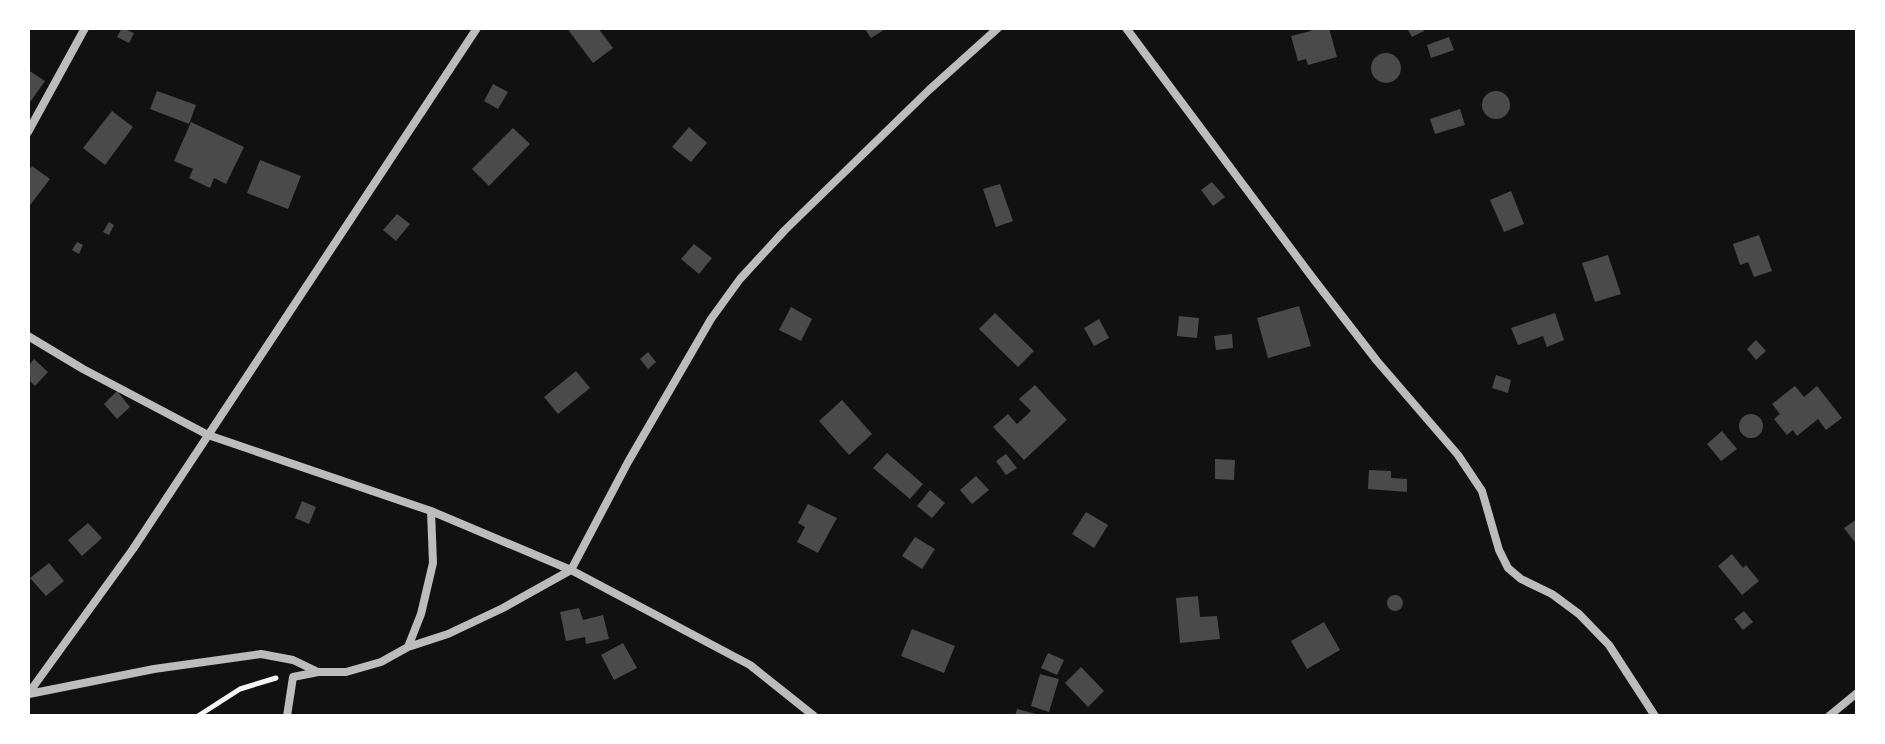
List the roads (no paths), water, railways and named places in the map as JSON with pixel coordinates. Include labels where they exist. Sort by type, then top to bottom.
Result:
[{"type":"street","points":[[28,132],[85,28]]},
{"type":"street","points":[[28,694],[133,549],[477,28]]},
{"type":"street","points":[[287,716],[293,677],[318,672],[346,672],[381,662],[408,647],[448,634],[489,615],[571,570],[711,319],[740,279],[841,176],[998,28]]},
{"type":"street","points":[[1126,28],[1332,304],[1458,455],[1482,491],[1499,550],[1508,568],[1579,614],[1609,645],[1655,716]]},
{"type":"street","points":[[28,336],[83,369],[208,435],[431,511],[571,570],[750,665],[814,716]]},
{"type":"street","points":[[408,647],[421,614],[433,563],[431,511]]},
{"type":"street","points":[[28,694],[154,669],[261,654],[293,660],[318,672]]},
{"type":"street","points":[[1829,716],[1857,693]]}]
